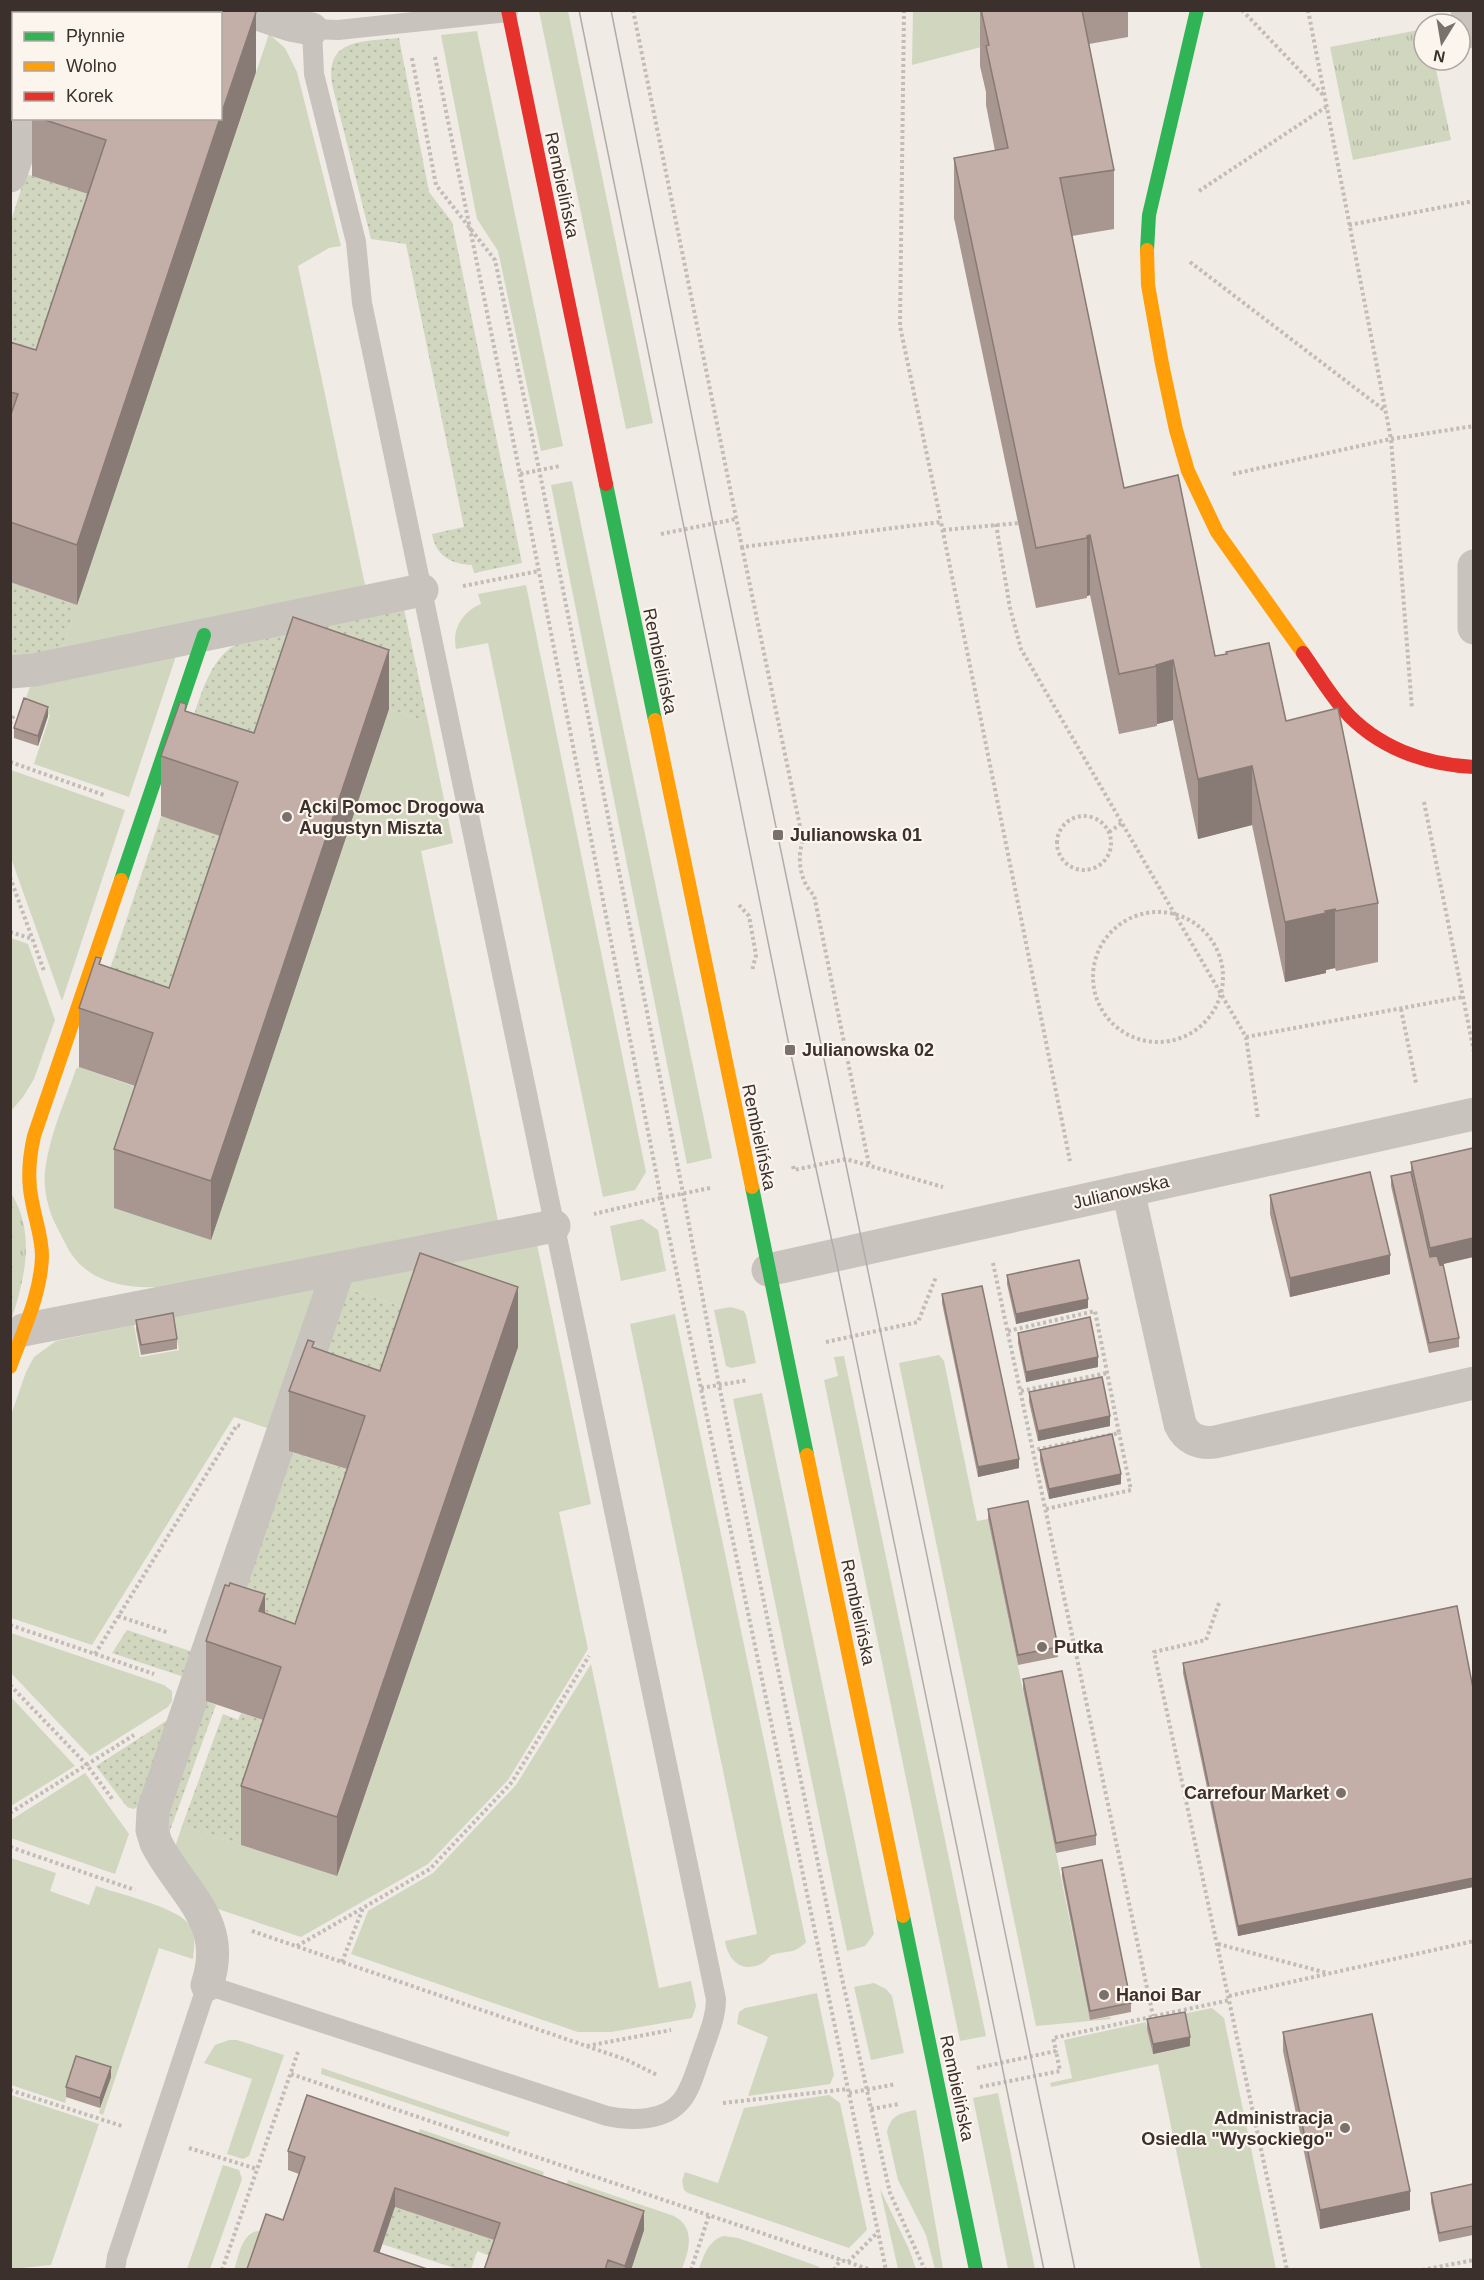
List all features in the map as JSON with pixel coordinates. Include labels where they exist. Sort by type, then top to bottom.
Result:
[{"type":"street","points":[[246,10],[290,25],[312,29]]},
{"type":"street","points":[[1197,10],[1149,214],[1147,273],[1173,423],[1191,484],[1217,532],[1342,708],[1365,731],[1398,750],[1443,764],[1473,767]]},
{"type":"street","points":[[1467,10],[1473,32]]},
{"type":"street","name":"Rembielińska","points":[[508,11],[976,2270]]},
{"type":"street","points":[[10,176],[29,120]]},
{"type":"street","points":[[1473,566],[1473,628]]},
{"type":"street","points":[[10,672],[34,670],[422,592]]},
{"type":"street","points":[[10,1367],[38,1288],[41,1265],[39,1227],[29,1188],[29,1161],[33,1142],[204,635]]},
{"type":"street","name":"Julianowska","points":[[768,1270],[1473,1114]]},
{"type":"street","points":[[1128,1190],[1180,1424],[1187,1435],[1192,1438],[1204,1443],[1215,1442],[1473,1383]]},
{"type":"street","points":[[23,1330],[554,1226]]},
{"type":"street","points":[[207,1985],[213,1961],[213,1943],[204,1914],[159,1850],[152,1823],[154,1803],[339,1268]]},
{"type":"lane","points":[[115,2270],[117,2257],[207,1985],[607,2116],[639,2119],[659,2115],[673,2108],[682,2099],[688,2090],[713,2022],[716,1999],[362,303],[356,242],[312,57],[312,29],[338,30],[508,11]]},
{"type":"path","points":[[633,10],[803,841],[799,851],[806,888],[814,895],[869,1165]]},
{"type":"path","points":[[902,10],[904,17],[900,326],[1070,1162],[1081,1160]]},
{"type":"path","points":[[1242,10],[1324,96]]},
{"type":"path","points":[[1308,10],[1390,439],[1415,756],[1473,1052]]},
{"type":"path","points":[[428,20],[520,474],[660,1198],[886,2270]]},
{"type":"path","points":[[406,23],[436,185],[495,260],[539,469],[719,1385],[867,2090],[890,2193],[925,2270]]},
{"type":"path","points":[[1326,107],[1148,227],[1385,410]]},
{"type":"path","points":[[1349,225],[1473,201]]},
{"type":"path","points":[[1191,484],[1390,439],[1473,426]]},
{"type":"path","points":[[520,474],[562,465]]},
{"type":"path","points":[[661,534],[736,519]]},
{"type":"path","points":[[742,547],[941,522]]},
{"type":"path","points":[[943,530],[1019,523]]},
{"type":"path","points":[[996,524],[1010,608],[1021,649],[1246,1037],[1258,1119]]},
{"type":"path","points":[[422,592],[539,571]]},
{"type":"path","points":[[10,762],[145,809]]},
{"type":"path","points":[[1083,816],[1095,818],[1104,824],[1109,832],[1112,846],[1108,857],[1101,865],[1091,870],[1079,870],[1069,866],[1061,857],[1057,847],[1058,835],[1064,825],[1072,819],[1083,816]]},
{"type":"path","points":[[1109,832],[1122,824]]},
{"type":"path","points":[[10,877],[44,972]]},
{"type":"path","points":[[1148,913],[1171,913],[1192,921],[1209,936],[1219,957],[1223,979],[1220,994],[1219,1001],[1207,1021],[1189,1035],[1167,1042],[1145,1041],[1124,1033],[1107,1018],[1096,998],[1092,976],[1096,953],[1108,934],[1126,920],[1148,913]]},
{"type":"path","points":[[10,932],[33,939]]},
{"type":"path","points":[[1246,1037],[1462,997]]},
{"type":"path","points":[[1401,1009],[1416,1083]]},
{"type":"path","points":[[1409,1084],[1427,1081]]},
{"type":"path","points":[[1247,1122],[1269,1116]]},
{"type":"path","points":[[607,1211],[708,1188]]},
{"type":"path","points":[[918,1322],[939,1269]]},
{"type":"path","points":[[1008,1331],[1095,1311],[1131,1490],[1046,1509]]},
{"type":"path","points":[[1021,1391],[1107,1373]]},
{"type":"path","points":[[95,1654],[237,1425],[280,1440]]},
{"type":"path","points":[[1034,1450],[1119,1433]]},
{"type":"path","points":[[1219,1603],[1206,1640],[1154,1652],[1287,2270]]},
{"type":"path","points":[[118,1616],[208,1646]]},
{"type":"path","points":[[10,1625],[95,1654],[192,1693]]},
{"type":"path","points":[[296,1946],[430,1869],[512,1782],[589,1656]]},
{"type":"path","points":[[10,1685],[87,1765],[116,1804]]},
{"type":"path","points":[[10,1813],[87,1765],[192,1693]]},
{"type":"path","points":[[10,1847],[136,1891]]},
{"type":"path","points":[[342,1962],[363,1907]]},
{"type":"path","points":[[204,1914],[627,2060],[688,2090]]},
{"type":"path","points":[[673,2108],[867,2090],[1056,2051],[1053,2038],[1473,1941]]},
{"type":"path","points":[[1218,1944],[1328,1973]]},
{"type":"path","points":[[222,2270],[310,2019]]},
{"type":"path","points":[[586,2046],[713,2022]]},
{"type":"path","points":[[291,2074],[871,2270]]},
{"type":"path","points":[[691,2269],[709,2215]]},
{"type":"path","points":[[848,2262],[878,2232]]},
{"type":"path","points":[[834,2270],[842,2259]]},
{"type":"path","points":[[1422,2270],[1473,2260]]},
{"type":"green space","points":[[539,11],[568,11],[653,423],[626,429]]},
{"type":"green space","points":[[913,11],[1016,11],[1020,37],[912,65]]},
{"type":"green space","points":[[477,31],[563,446],[541,451],[498,251],[477,219],[441,35]]},
{"type":"green space","points":[[1412,31],[1412,72],[1437,72],[1451,140],[1353,160],[1330,47]]},
{"type":"green space","points":[[269,34],[285,48],[297,72],[341,246],[329,248],[298,266],[365,585],[62,649]]},
{"type":"green space","points":[[399,38],[429,192],[452,222],[522,563],[474,573],[472,565],[451,561],[441,553],[434,542],[432,534],[464,527],[406,244],[371,239],[332,84],[331,69],[341,50],[361,42]]},
{"type":"green space","points":[[26,174],[106,200],[36,410],[11,374],[11,221]]},
{"type":"green space","points":[[572,481],[712,1158],[687,1164],[551,485]]},
{"type":"green space","points":[[11,582],[77,605],[62,649],[32,655],[11,656]]},
{"type":"green space","points":[[526,585],[646,1172],[635,1190],[603,1197],[488,643],[456,649],[455,642],[457,628],[464,616],[481,604],[478,594]]},
{"type":"green space","points":[[404,609],[428,722],[389,709],[254,793],[183,754],[201,694],[208,679],[224,653],[235,645]]},
{"type":"green space","points":[[176,656],[129,797],[34,764],[50,715],[23,706],[30,687]]},
{"type":"green space","points":[[389,709],[428,722],[453,843],[421,851],[498,1221],[171,1287],[125,1285],[113,1283],[92,1274],[79,1263],[67,1247],[50,1211],[45,1187],[45,1171],[50,1145],[76,1069],[79,1067],[153,1093],[211,1240]]},
{"type":"green space","points":[[11,770],[125,810],[62,1001],[11,858]]},
{"type":"green space","points":[[161,816],[238,842],[169,1047],[100,999]]},
{"type":"green space","points":[[11,938],[28,944],[55,1020],[34,1079],[11,1111]]},
{"type":"green space","points":[[11,1193],[24,1224],[26,1256],[11,1321]]},
{"type":"green space","points":[[642,1219],[658,1230],[666,1271],[621,1281],[610,1226]]},
{"type":"green space","points":[[537,1244],[591,1504],[559,1512],[588,1649],[508,1780],[428,1864],[301,1937],[218,1909],[175,1847],[182,1826],[337,1876],[420,1313],[346,1288],[348,1281]]},
{"type":"green space","points":[[319,1287],[270,1429],[234,1417],[92,1645],[11,1618],[11,1415],[26,1372],[34,1357],[56,1341],[134,1325],[140,1357],[179,1350],[173,1316]]},
{"type":"green space","points":[[346,1288],[420,1313],[380,1431],[313,1384]]},
{"type":"green space","points":[[731,1307],[744,1311],[746,1315],[756,1363],[731,1368],[726,1366],[714,1310]]},
{"type":"green space","points":[[675,1314],[806,1942],[798,1949],[772,1955],[763,1963],[747,1967],[732,1959],[725,1941],[757,1934],[630,1324]]},
{"type":"green space","points":[[939,1355],[944,1361],[977,1521],[988,1519],[1090,2020],[1110,2017],[1111,2019],[1036,2026],[899,1363]]},
{"type":"green space","points":[[844,1356],[986,2036],[960,2041],[824,1380],[838,1376],[834,1357]]},
{"type":"green space","points":[[762,1393],[874,1934],[865,1946],[847,1951],[733,1399]]},
{"type":"green space","points":[[289,1451],[365,1475],[295,1683],[232,1618]]},
{"type":"green space","points":[[127,1630],[193,1652],[184,1677],[112,1653]]},
{"type":"green space","points":[[11,1633],[164,1685],[172,1691],[172,1701],[168,1707],[90,1756],[11,1673]]},
{"type":"green space","points":[[591,1664],[659,1988],[691,1981],[696,2006],[692,2018],[611,2032],[578,2032],[351,1954],[368,1911],[433,1873],[516,1785]]},
{"type":"green space","points":[[11,1697],[75,1766],[11,1806]]},
{"type":"green space","points":[[206,1701],[216,1705],[168,1836],[160,1825]]},
{"type":"green space","points":[[241,1713],[281,1726],[241,1845],[182,1826],[223,1714],[238,1720]]},
{"type":"green space","points":[[169,1719],[138,1806],[134,1809],[127,1807],[96,1766]]},
{"type":"green space","points":[[85,1773],[129,1834],[115,1874],[11,1838],[11,1820]]},
{"type":"green space","points":[[11,1858],[56,1873],[50,1891],[89,1905],[96,1886],[171,1911],[188,1923],[193,1931],[193,1959],[159,1948],[103,2115],[99,2113],[110,2077],[76,2066],[65,2103],[11,2085]]},
{"type":"green space","points":[[874,1983],[886,1989],[892,1996],[904,2053],[871,2060],[854,1987]]},
{"type":"green space","points":[[817,1993],[834,2075],[830,2084],[748,2096],[768,2037],[737,2024],[739,2012],[745,2008]]},
{"type":"green space","points":[[1212,2008],[1224,2018],[1276,2269],[1201,2269],[1158,2064],[1051,2087],[1050,2083],[1072,2078],[1064,2040],[1146,2022],[1153,2054],[1183,2014]]},
{"type":"green space","points":[[237,2040],[284,2055],[249,2156],[243,2159],[227,2154],[252,2079],[204,2063],[215,2045]]},
{"type":"green space","points":[[322,2068],[510,2132],[508,2137],[321,2074]]},
{"type":"green space","points":[[998,2093],[1035,2269],[1008,2269],[973,2098]]},
{"type":"green space","points":[[11,2095],[99,2124],[51,2265],[11,2269]]},
{"type":"green space","points":[[829,2095],[840,2103],[867,2230],[849,2248],[684,2190],[682,2181],[685,2172],[718,2183],[744,2108]]},
{"type":"green space","points":[[916,2110],[943,2269],[935,2269],[926,2235],[898,2180],[887,2132],[894,2118],[905,2112]]},
{"type":"green space","points":[[420,2129],[544,2172],[537,2193],[413,2150]]},
{"type":"green space","points":[[223,2165],[239,2170],[242,2179],[210,2269],[187,2269]]},
{"type":"green space","points":[[568,2180],[674,2216],[681,2221],[686,2227],[689,2240],[682,2269],[631,2269],[644,2229],[561,2201]]},
{"type":"green space","points":[[880,2189],[909,2249],[916,2269],[898,2269]]},
{"type":"green space","points":[[395,2207],[500,2242],[495,2258],[477,2251],[471,2270],[457,2269],[382,2244]]},
{"type":"green space","points":[[257,2231],[266,2233],[254,2269],[234,2270],[244,2241]]},
{"type":"green space","points":[[723,2236],[738,2238],[820,2267],[817,2270],[699,2269],[710,2246]]},
{"type":"building","points":[[151,10],[251,10],[256,12],[222,112],[222,12],[150,12]]},
{"type":"building","points":[[981,10],[1082,10],[1114,170],[1060,178],[1124,488],[1178,475],[1215,656],[1269,643],[1286,721],[1338,708],[1378,903],[1325,911],[1326,913],[1285,922],[1252,766],[1198,779],[1173,660],[1119,674],[1090,535],[1087,538],[1036,548],[954,158],[1008,148],[986,46],[989,45]]},
{"type":"building","points":[[45,120],[219,120],[77,545],[10,522],[10,417],[18,394],[10,392],[10,342],[36,350],[106,140]]},
{"type":"building","points":[[293,617],[389,650],[211,1181],[114,1149],[153,1033],[79,1008],[96,957],[101,958],[99,964],[169,988],[238,782],[161,756],[180,702],[186,704],[185,711],[254,733]]},
{"type":"building","points":[[24,698],[48,707],[38,736],[14,728]]},
{"type":"building","points":[[1473,1148],[1473,1238],[1430,1248],[1411,1162]]},
{"type":"building","points":[[1370,1172],[1390,1255],[1290,1278],[1270,1195]]},
{"type":"building","points":[[1411,1172],[1430,1257],[1437,1256],[1440,1265],[1443,1264],[1459,1338],[1429,1343],[1391,1176]]},
{"type":"building","points":[[420,1253],[518,1287],[337,1817],[241,1786],[281,1667],[206,1641],[225,1585],[229,1586],[230,1583],[265,1594],[259,1611],[295,1624],[365,1416],[289,1391],[308,1340],[314,1342],[312,1347],[380,1371]]},
{"type":"building","points":[[1079,1260],[1088,1299],[1016,1314],[1007,1275]]},
{"type":"building","points":[[982,1286],[1019,1459],[978,1467],[942,1294]]},
{"type":"building","points":[[173,1313],[177,1339],[141,1345],[136,1320]]},
{"type":"building","points":[[1090,1317],[1098,1357],[1026,1372],[1018,1333]]},
{"type":"building","points":[[1102,1377],[1110,1416],[1038,1431],[1029,1392]]},
{"type":"building","points":[[1112,1434],[1121,1474],[1049,1489],[1040,1450]]},
{"type":"building","points":[[1028,1501],[1058,1647],[1018,1655],[988,1509]]},
{"type":"building","name":"Carrefour Market","points":[[1457,1606],[1473,1688],[1473,1878],[1238,1926],[1183,1663]]},
{"type":"building","points":[[1062,1671],[1096,1835],[1056,1843],[1023,1679]]},
{"type":"building","points":[[1102,1860],[1131,2003],[1090,2011],[1062,1868]]},
{"type":"building","points":[[1185,2012],[1190,2037],[1153,2044],[1147,2019]]},
{"type":"building","points":[[1372,2014],[1410,2191],[1320,2210],[1283,2032]]},
{"type":"building","points":[[76,2056],[111,2067],[100,2098],[66,2087]]},
{"type":"building","points":[[307,2095],[644,2211],[625,2266],[608,2260],[605,2270],[484,2270],[500,2223],[395,2188],[374,2251],[430,2270],[247,2269],[266,2214],[283,2220],[305,2157],[288,2151]]},
{"type":"building","points":[[1473,2184],[1473,2226],[1439,2233],[1431,2193]]},
{"type":"tram line","points":[[579,10],[790,1050],[835,1255],[1044,2270]]},
{"type":"tram line","points":[[611,10],[713,523],[1075,2270]]},
{"type":"traffic: fast","points":[[1147,250],[1149,215],[1197,10]]},
{"type":"traffic: fast","points":[[606,484],[655,720]]},
{"type":"traffic: fast","points":[[121,880],[204,635]]},
{"type":"traffic: fast","points":[[752,1187],[807,1455]]},
{"type":"traffic: fast","points":[[903,1916],[976,2270]]},
{"type":"traffic: slow","points":[[1147,250],[1148,285],[1162,364],[1176,430],[1188,471],[1217,532],[1303,653]]},
{"type":"traffic: slow","points":[[655,720],[752,1187]]},
{"type":"traffic: slow","points":[[10,1367],[30,1312],[41,1270],[41,1242],[29,1177],[34,1136],[121,880]]},
{"type":"traffic: slow","points":[[807,1455],[903,1916]]},
{"type":"traffic: jam","points":[[508,10],[606,484]]},
{"type":"traffic: jam","points":[[1303,653],[1343,709],[1370,734],[1386,744],[1420,758],[1474,767]]},
{"type":"place","name":"Ącki Pomoc Drogowa Augustyn Miszta","points":[[287,817]]},
{"type":"place","name":"Julianowska 01","points":[[778,835]]},
{"type":"place","name":"Julianowska 02","points":[[790,1050]]},
{"type":"place","name":"Putka","points":[[1042,1647]]},
{"type":"place","name":"Carrefour Market","points":[[1341,1793]]},
{"type":"place","name":"Hanoi Bar","points":[[1104,1995]]},
{"type":"place","name":"Administracja Osiedla \"Wysockiego\"","points":[[1345,2128]]}]
